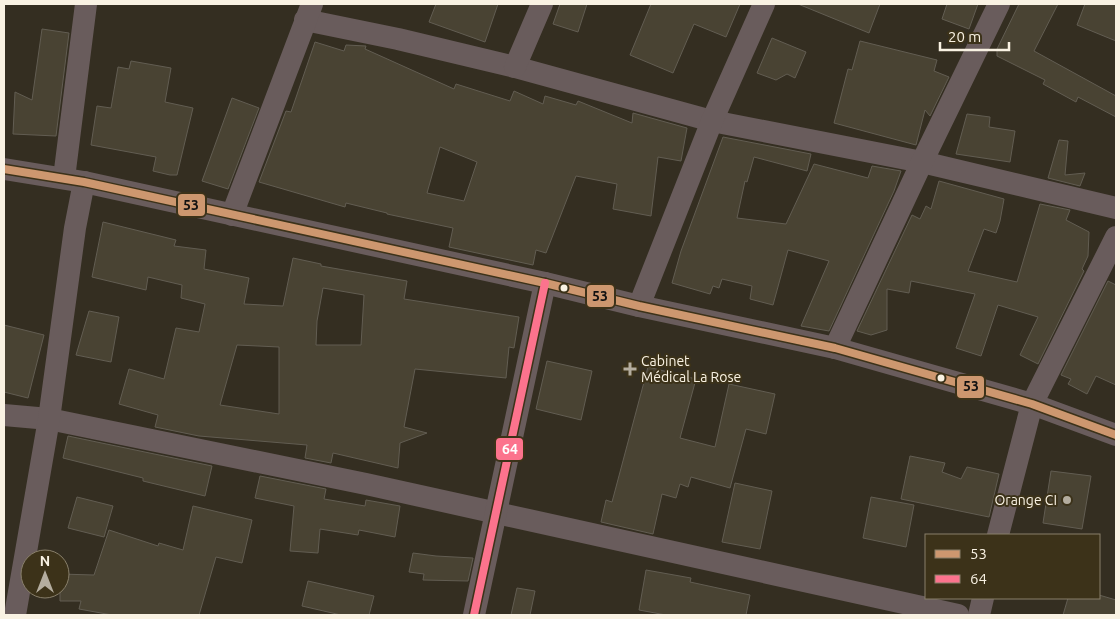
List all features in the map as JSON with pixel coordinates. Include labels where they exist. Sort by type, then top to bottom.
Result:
[{"type":"street","points":[[15,615],[49,418],[75,228],[74,180],[86,4]]},
{"type":"street","points":[[515,67],[542,4]]},
{"type":"street","points":[[639,306],[712,121],[764,4]]},
{"type":"street","points":[[835,348],[922,162],[999,4]]},
{"type":"street","points":[[232,215],[308,12],[398,39],[515,67],[712,121],[922,162],[1116,208]]},
{"type":"street","points":[[4,169],[74,180],[545,282],[639,306],[835,348],[1032,404],[1116,435]]},
{"type":"street","points":[[998,534],[1032,404],[1116,237]]},
{"type":"street","points":[[474,615],[545,282]]},
{"type":"street","points":[[4,415],[49,418],[497,512],[958,615]]},
{"type":"street","points":[[979,615],[983,599]]},
{"type":"building","points":[[436,4],[498,4],[485,42],[429,22]]},
{"type":"building","points":[[560,4],[587,4],[578,32],[553,24]]},
{"type":"building","points":[[651,4],[740,4],[726,37],[694,24],[673,73],[630,55]]},
{"type":"building","points":[[798,4],[880,4],[869,33]]},
{"type":"building","points":[[947,4],[978,4],[969,29],[942,19]]},
{"type":"building","points":[[1019,4],[1058,4],[1034,51],[1116,96],[1116,117],[1078,97],[1076,102],[1043,84],[1045,80],[997,56],[997,49]]},
{"type":"building","points":[[1085,4],[1116,4],[1116,41],[1077,25]]},
{"type":"building","points":[[42,29],[69,33],[56,136],[13,134],[15,92],[32,100]]},
{"type":"building","points":[[772,38],[806,52],[795,78],[787,74],[776,80],[757,73]]},
{"type":"building","points":[[860,41],[937,60],[934,71],[949,77],[930,116],[925,110],[916,145],[834,123],[848,69],[852,70]]},
{"type":"building","points":[[315,42],[344,51],[346,45],[366,46],[365,49],[454,89],[456,84],[510,101],[514,91],[543,104],[545,96],[576,105],[578,101],[632,123],[633,113],[687,128],[681,161],[658,157],[651,216],[613,209],[617,184],[576,176],[546,253],[536,250],[533,265],[449,247],[453,228],[346,203],[345,207],[259,182],[286,111],[291,112]],"holes":[[[440,147],[477,162],[464,201],[427,193]]]},
{"type":"building","points":[[131,61],[171,68],[165,102],[193,108],[177,175],[153,171],[156,157],[91,145],[97,106],[111,108],[118,67],[129,69]]},
{"type":"building","points":[[232,98],[259,108],[228,189],[202,181]]},
{"type":"building","points":[[967,114],[990,117],[989,127],[1015,131],[1010,162],[956,154]]},
{"type":"building","points":[[723,137],[811,154],[807,171],[754,157],[747,182],[745,181],[737,218],[786,224],[814,164],[868,178],[872,166],[901,171],[894,191],[829,331],[801,326],[829,261],[788,250],[773,305],[750,299],[752,286],[722,279],[719,288],[713,286],[710,294],[672,283],[681,251]]},
{"type":"building","points":[[1059,140],[1068,141],[1065,175],[1085,173],[1080,186],[1048,178]]},
{"type":"building","points":[[939,181],[1004,199],[996,233],[984,229],[968,271],[1017,282],[1040,204],[1070,210],[1066,220],[1089,232],[1088,256],[1082,269],[1084,271],[1038,364],[1020,355],[1038,317],[998,305],[981,356],[956,348],[975,294],[911,281],[909,293],[887,289],[887,330],[871,335],[857,331],[912,215],[920,219],[926,206],[931,209]]},
{"type":"building","points":[[103,222],[176,240],[174,246],[206,250],[204,269],[249,278],[244,304],[283,306],[293,258],[321,264],[321,266],[407,281],[404,299],[519,317],[514,348],[509,347],[506,378],[415,369],[404,427],[427,433],[400,443],[398,468],[333,453],[331,463],[305,458],[307,445],[199,436],[155,427],[158,415],[119,404],[129,369],[164,379],[176,328],[199,332],[205,304],[181,298],[182,285],[148,277],[146,290],[92,277]],"holes":[[[323,288],[364,295],[361,345],[316,345],[317,321]],[[237,345],[279,347],[279,414],[220,405]]]},
{"type":"building","points":[[1108,281],[1116,285],[1116,385],[1096,376],[1087,394],[1068,384],[1071,379],[1061,375]]},
{"type":"building","points":[[89,311],[119,317],[111,362],[76,355]]},
{"type":"building","points":[[4,325],[44,335],[28,398],[4,392]]},
{"type":"building","points":[[547,361],[592,371],[581,420],[536,409]]},
{"type":"building","points":[[648,367],[696,379],[680,438],[715,447],[729,384],[775,394],[766,434],[746,429],[730,488],[691,477],[688,487],[680,484],[676,498],[662,494],[653,534],[601,522],[606,500],[612,502]]},
{"type":"building","points":[[68,436],[212,466],[205,496],[143,481],[143,478],[63,458]]},
{"type":"building","points":[[910,456],[945,463],[942,472],[961,479],[967,467],[999,474],[989,517],[901,499]]},
{"type":"building","name":"Orange CI","points":[[1051,471],[1091,476],[1082,529],[1043,523]]},
{"type":"building","points":[[260,476],[326,489],[324,499],[365,506],[366,500],[400,506],[395,537],[359,530],[358,535],[320,529],[318,553],[290,551],[294,506],[255,498]]},
{"type":"building","points":[[735,483],[772,491],[760,549],[722,542]]},
{"type":"building","points":[[77,497],[113,506],[104,537],[68,528]]},
{"type":"building","points":[[871,497],[914,505],[906,547],[863,538]]},
{"type":"building","points":[[193,506],[252,520],[242,563],[216,557],[199,615],[112,615],[79,609],[81,601],[60,601],[60,599],[70,599],[70,574],[94,575],[109,530],[158,546],[159,543],[183,550]]},
{"type":"building","points":[[413,553],[473,558],[468,581],[423,580],[424,574],[409,572]]},
{"type":"building","points":[[646,570],[691,578],[690,582],[750,595],[746,615],[666,615],[639,610]]},
{"type":"building","points":[[308,581],[374,596],[369,615],[341,615],[302,606]]},
{"type":"building","points":[[517,588],[535,591],[530,615],[511,615]]},
{"type":"building","points":[[1100,595],[1116,600],[1116,615],[1063,615],[1068,599],[1100,599]]},
{"type":"transit line","name":"53","points":[[4,169],[84,182],[835,348],[1032,404],[1116,435]]},
{"type":"transit line","name":"64","points":[[474,615],[545,283]]},
{"type":"place","name":"Cabinet Médical La Rose","points":[[630,369]]},
{"type":"place","name":"Orange CI","points":[[1067,500]]}]
